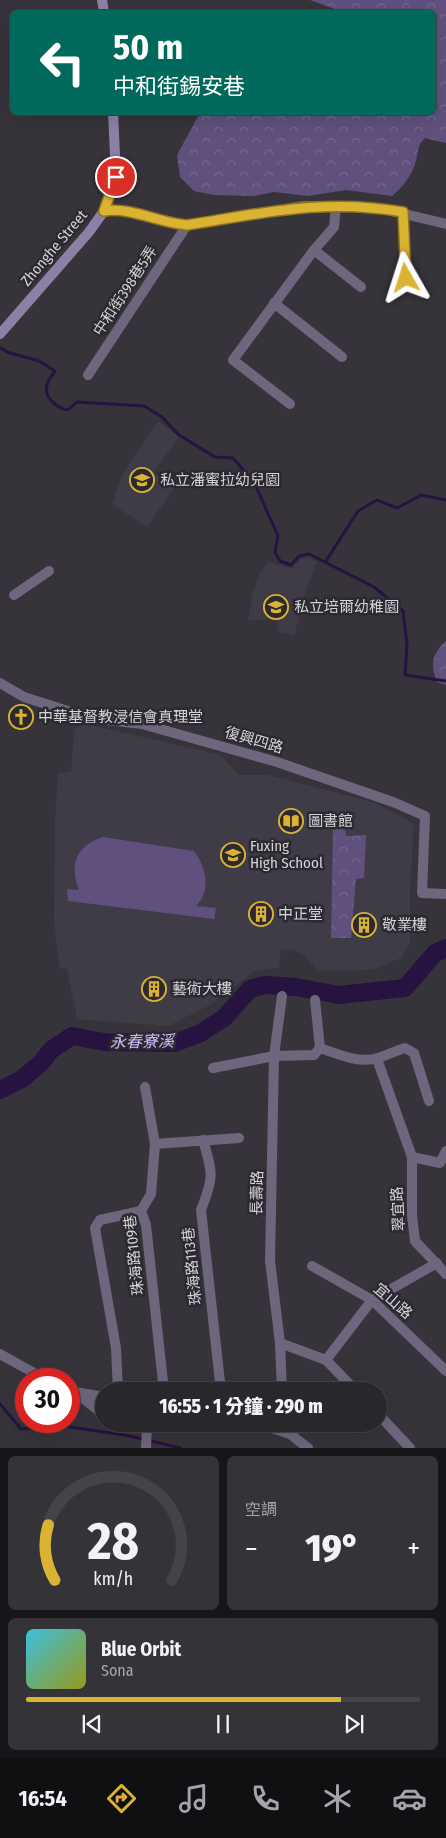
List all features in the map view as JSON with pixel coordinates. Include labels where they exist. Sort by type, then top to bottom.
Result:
[{"type":"street","name":"Zhonghe Street","points":[[0,334],[104,211],[116,177],[113,115]]},
{"type":"street","points":[[104,211],[118,209],[173,224],[187,225],[303,206],[336,206],[379,208],[403,212],[446,224]]},
{"type":"street","points":[[290,404],[234,360],[274,303],[334,227],[336,206]]},
{"type":"street","points":[[403,212],[406,278]]},
{"type":"street","name":"中和街398巷5弄","points":[[88,375],[187,225]]},
{"type":"street","points":[[314,250],[361,287]]},
{"type":"street","points":[[274,303],[342,357]]},
{"type":"street","points":[[14,595],[49,571]]},
{"type":"street","name":"復興四路","points":[[0,683],[24,697],[72,712],[98,719],[142,724],[277,762],[393,802],[425,816],[422,893],[446,894]]},
{"type":"street","name":"長壽路","points":[[282,996],[274,1056],[270,1261],[280,1343],[282,1382]]},
{"type":"street","points":[[213,1068],[274,1056],[314,1056],[320,1048],[315,1000]]},
{"type":"street","points":[[320,1048],[345,1057],[377,1059],[405,1048],[414,1052],[429,1101]]},
{"type":"street","name":"翠宜路","points":[[377,1059],[412,1157],[412,1215],[415,1241],[446,1274]]},
{"type":"street","name":"珠海路109巷","points":[[145,1087],[155,1144],[151,1194],[141,1211],[146,1225],[163,1382]]},
{"type":"street","points":[[155,1144],[238,1138]]},
{"type":"street","name":"珠海路113巷","points":[[203,1140],[210,1163],[212,1182],[201,1210],[220,1382]]},
{"type":"street","points":[[412,1157],[440,1163],[446,1151]]},
{"type":"street","points":[[118,1382],[116,1348],[95,1228],[100,1220],[141,1211]]},
{"type":"street","points":[[326,1360],[372,1300],[437,1263]]},
{"type":"street","name":"宜山路","points":[[312,1266],[372,1300],[446,1371]]},
{"type":"street","points":[[280,1343],[326,1360],[347,1382]]},
{"type":"street","points":[[0,1354],[25,1368]]},
{"type":"street","points":[[80,1393],[95,1396]]},
{"type":"street","points":[[80,1397],[95,1408]]},
{"type":"street","points":[[387,1424],[410,1448]]},
{"type":"street","points":[[144,1432],[146,1448]]},
{"type":"street","points":[[287,1432],[308,1448]]},
{"type":"shaded area","name":"私立潘蜜拉幼兒園","points":[[158,421],[179,437],[153,473],[175,487],[147,527],[112,504],[123,473]]},
{"type":"shaded area","name":"私立培爾幼稚園","points":[[309,558],[317,562],[307,587],[294,635],[279,632],[276,618],[248,621],[252,596],[259,574],[269,562],[292,569],[301,559]]},
{"type":"shaded area","name":"Fuxing High School","points":[[82,723],[221,755],[239,775],[269,775],[376,803],[414,824],[410,887],[410,944],[401,958],[372,970],[319,971],[302,954],[294,950],[281,949],[279,968],[255,971],[210,1005],[168,1026],[77,1019],[67,969],[59,967],[54,919],[55,821],[58,773],[71,772],[74,730]]},
{"type":"green space","points":[[310,0],[446,0],[446,143],[425,138],[419,147],[411,173],[403,186],[392,196],[346,190],[308,196],[274,192],[254,196],[214,195],[194,191],[180,177],[177,155],[199,115],[436,115],[436,10],[338,10]]},
{"type":"green space","points":[[446,641],[446,685],[437,682],[433,665],[435,655]]},
{"type":"green space","points":[[333,825],[345,826],[346,836],[366,835],[364,878],[356,879],[351,938],[331,938]]},
{"type":"green space","points":[[103,837],[194,851],[202,864],[206,879],[204,893],[196,906],[216,908],[214,919],[68,901],[67,889],[79,890],[75,872],[77,857],[86,845]]},
{"type":"waterway","points":[[1,348],[7,352],[39,361],[55,371],[48,381],[47,394],[52,402],[64,409],[68,410],[77,402],[144,406],[162,417],[179,435],[215,457],[233,458],[254,482],[278,536],[275,552],[280,561],[291,565],[299,556],[309,554],[374,587],[403,611],[407,644],[405,675],[446,681]]},
{"type":"waterway","points":[[326,561],[358,511],[377,500],[397,508],[421,495],[446,500]]},
{"type":"waterway","name":"永春寮溪","points":[[0,1090],[22,1079],[41,1063],[51,1050],[72,1036],[104,1042],[174,1043],[199,1034],[224,1018],[250,989],[265,985],[296,987],[339,995],[405,988],[435,953],[446,948]]},
{"type":"waterway","points":[[0,1404],[21,1429],[63,1426],[125,1435],[181,1448]]},
{"type":"place","name":"私立潘蜜拉幼兒園","points":[[142,480]]},
{"type":"place","name":"私立培爾幼稚園","points":[[276,607]]},
{"type":"place","name":"中華基督教浸信會真理堂","points":[[21,717]]},
{"type":"place","name":"圖書館","points":[[291,821]]},
{"type":"place","name":"Fuxing High School","points":[[233,855]]},
{"type":"place","name":"中正堂","points":[[261,914]]},
{"type":"place","name":"敬業樓","points":[[364,925]]},
{"type":"place","name":"藝術大樓","points":[[154,989]]},
{"type":"route","points":[[116,177],[104,211],[118,209],[173,224],[187,225],[303,206],[379,208],[403,212],[403,253],[406,278]]}]
